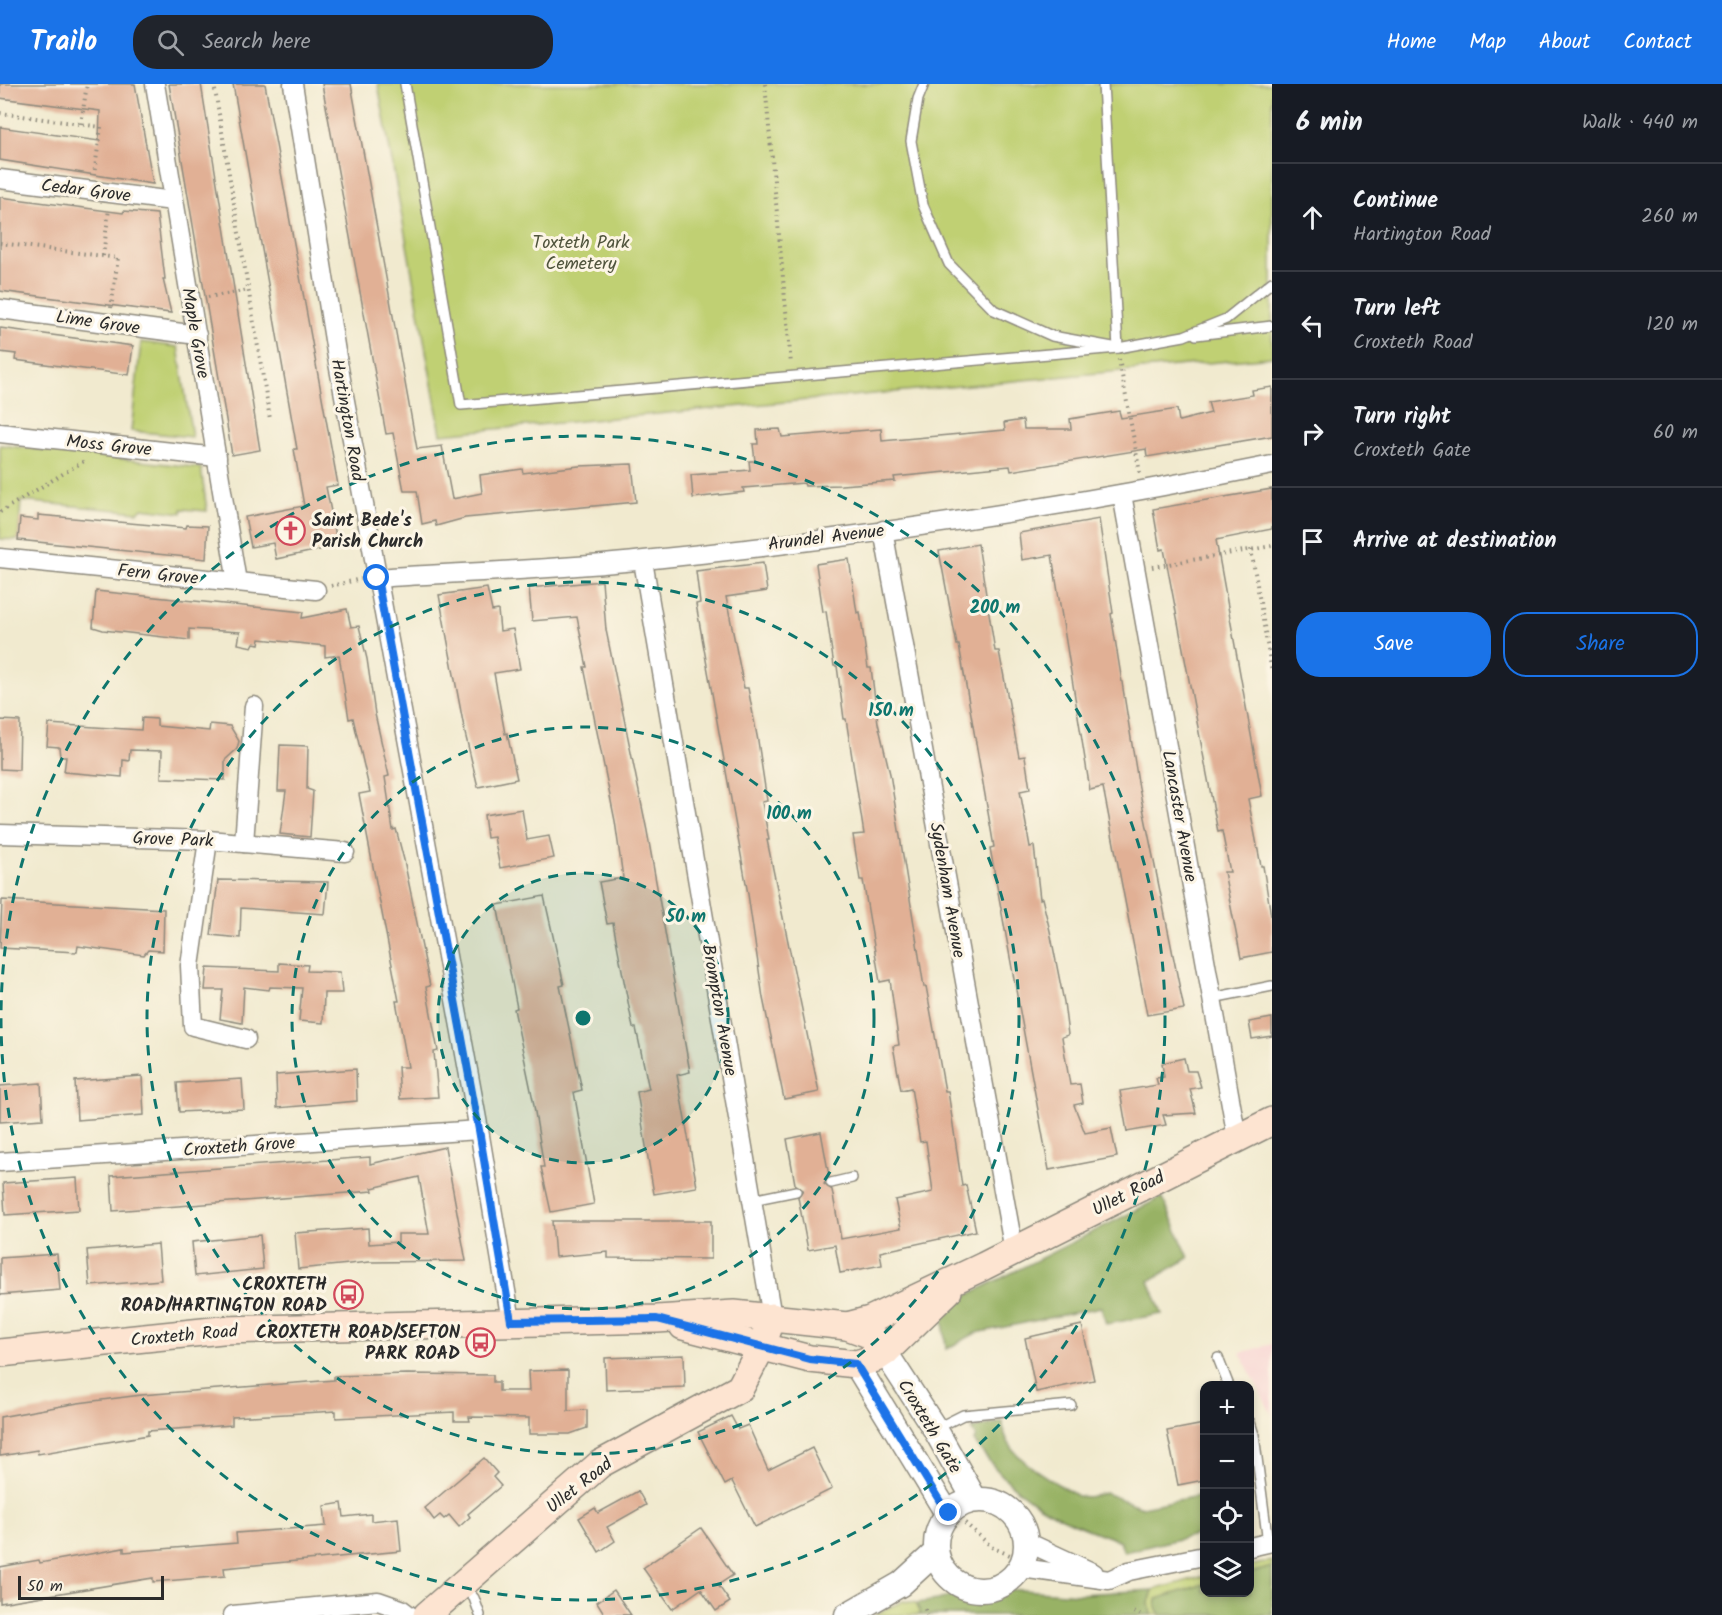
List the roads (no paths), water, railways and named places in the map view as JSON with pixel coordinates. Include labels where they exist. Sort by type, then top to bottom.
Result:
[{"type":"main road","name":"Ullet Road","points":[[859,1323],[984,1266],[1272,1121]]},
{"type":"main road","name":"Ullet Road","points":[[856,1364],[876,1358],[885,1352],[929,1307],[984,1266]]},
{"type":"main road","name":"Croxteth Road","points":[[0,1353],[222,1330],[657,1319],[734,1314],[859,1323],[885,1352]]},
{"type":"main road","points":[[762,1346],[772,1317]]},
{"type":"main road","name":"Croxteth Road","points":[[657,1319],[810,1359],[856,1364]]},
{"type":"main road","name":"Ullet Road","points":[[428,1615],[600,1464],[740,1388],[762,1346]]},
{"type":"street","name":"Maple Grove","points":[[155,84],[237,582]]},
{"type":"street","name":"Hartington Road","points":[[293,84],[377,578],[479,1130],[511,1321]]},
{"type":"street","name":"Cedar Grove","points":[[0,179],[173,201]]},
{"type":"street","name":"Lime Grove","points":[[0,309],[197,335]]},
{"type":"street","name":"Moss Grove","points":[[0,433],[217,457]]},
{"type":"street","name":"Arundel Avenue","points":[[377,578],[643,561],[883,530],[1122,495],[1272,465]]},
{"type":"street","name":"Lancaster Avenue","points":[[1122,495],[1237,1138]]},
{"type":"street","name":"Sydenham Avenue","points":[[883,530],[1014,1251]]},
{"type":"street","name":"Fern Grove","points":[[0,558],[316,590]]},
{"type":"street","name":"Brompton Avenue","points":[[643,561],[772,1317]]},
{"type":"street","points":[[244,843],[254,706]]},
{"type":"street","name":"Grove Park","points":[[0,834],[208,840],[345,852]]},
{"type":"street","points":[[208,840],[190,966],[193,1026],[246,1039]]},
{"type":"street","name":"Croxteth Grove","points":[[0,1162],[479,1130]]},
{"type":"street","name":"Croxteth Gate","points":[[885,1352],[934,1429],[959,1507]]},
{"type":"street","name":"Croxteth Gate","points":[[856,1364],[916,1462],[959,1507]]},
{"type":"street","points":[[916,1462],[934,1429]]},
{"type":"street","points":[[990,1500],[1004,1506],[1015,1515],[1023,1527],[1024,1557],[1013,1578],[992,1589],[967,1588],[949,1577],[940,1566],[936,1552],[938,1531],[959,1507],[990,1500]]},
{"type":"street","points":[[1254,1546],[1270,1542]]},
{"type":"street","points":[[846,1615],[901,1584],[936,1552]]},
{"type":"street","points":[[1024,1557],[1109,1581],[1129,1571],[1200,1557]]},
{"type":"street","points":[[1024,1557],[1109,1581]]},
{"type":"street","points":[[901,1584],[949,1577]]},
{"type":"street","points":[[233,1615],[378,1602],[401,1609],[409,1615]]},
{"type":"lane","points":[[405,84],[461,405],[792,374],[1118,348],[1184,336],[1272,326]]},
{"type":"lane","points":[[924,84],[918,99],[911,141],[923,204],[949,264],[994,310],[1052,336],[1118,348]]},
{"type":"lane","points":[[1103,84],[1118,348]]},
{"type":"lane","points":[[1184,336],[1226,319],[1272,282]]},
{"type":"lane","points":[[1212,999],[1272,986]]},
{"type":"lane","points":[[831,1183],[852,1178]]},
{"type":"lane","points":[[752,1200],[796,1191]]},
{"type":"lane","points":[[1218,1358],[1227,1381]]},
{"type":"lane","points":[[934,1429],[963,1415],[1071,1405]]},
{"type":"lane","points":[[1254,1435],[1270,1542]]},
{"type":"lane","points":[[461,1585],[474,1598],[480,1615]]},
{"type":"place","name":"Saint Bede's Parish Church","points":[[291,530]]},
{"type":"place","name":"CROXTETH ROAD/HARTINGTON ROAD","points":[[348,1294]]},
{"type":"place","name":"CROXTETH ROAD/SEFTON PARK ROAD","points":[[481,1342]]},
{"type":"park label","name":"Toxteth Park Cemetery","points":[[581,252]]}]
